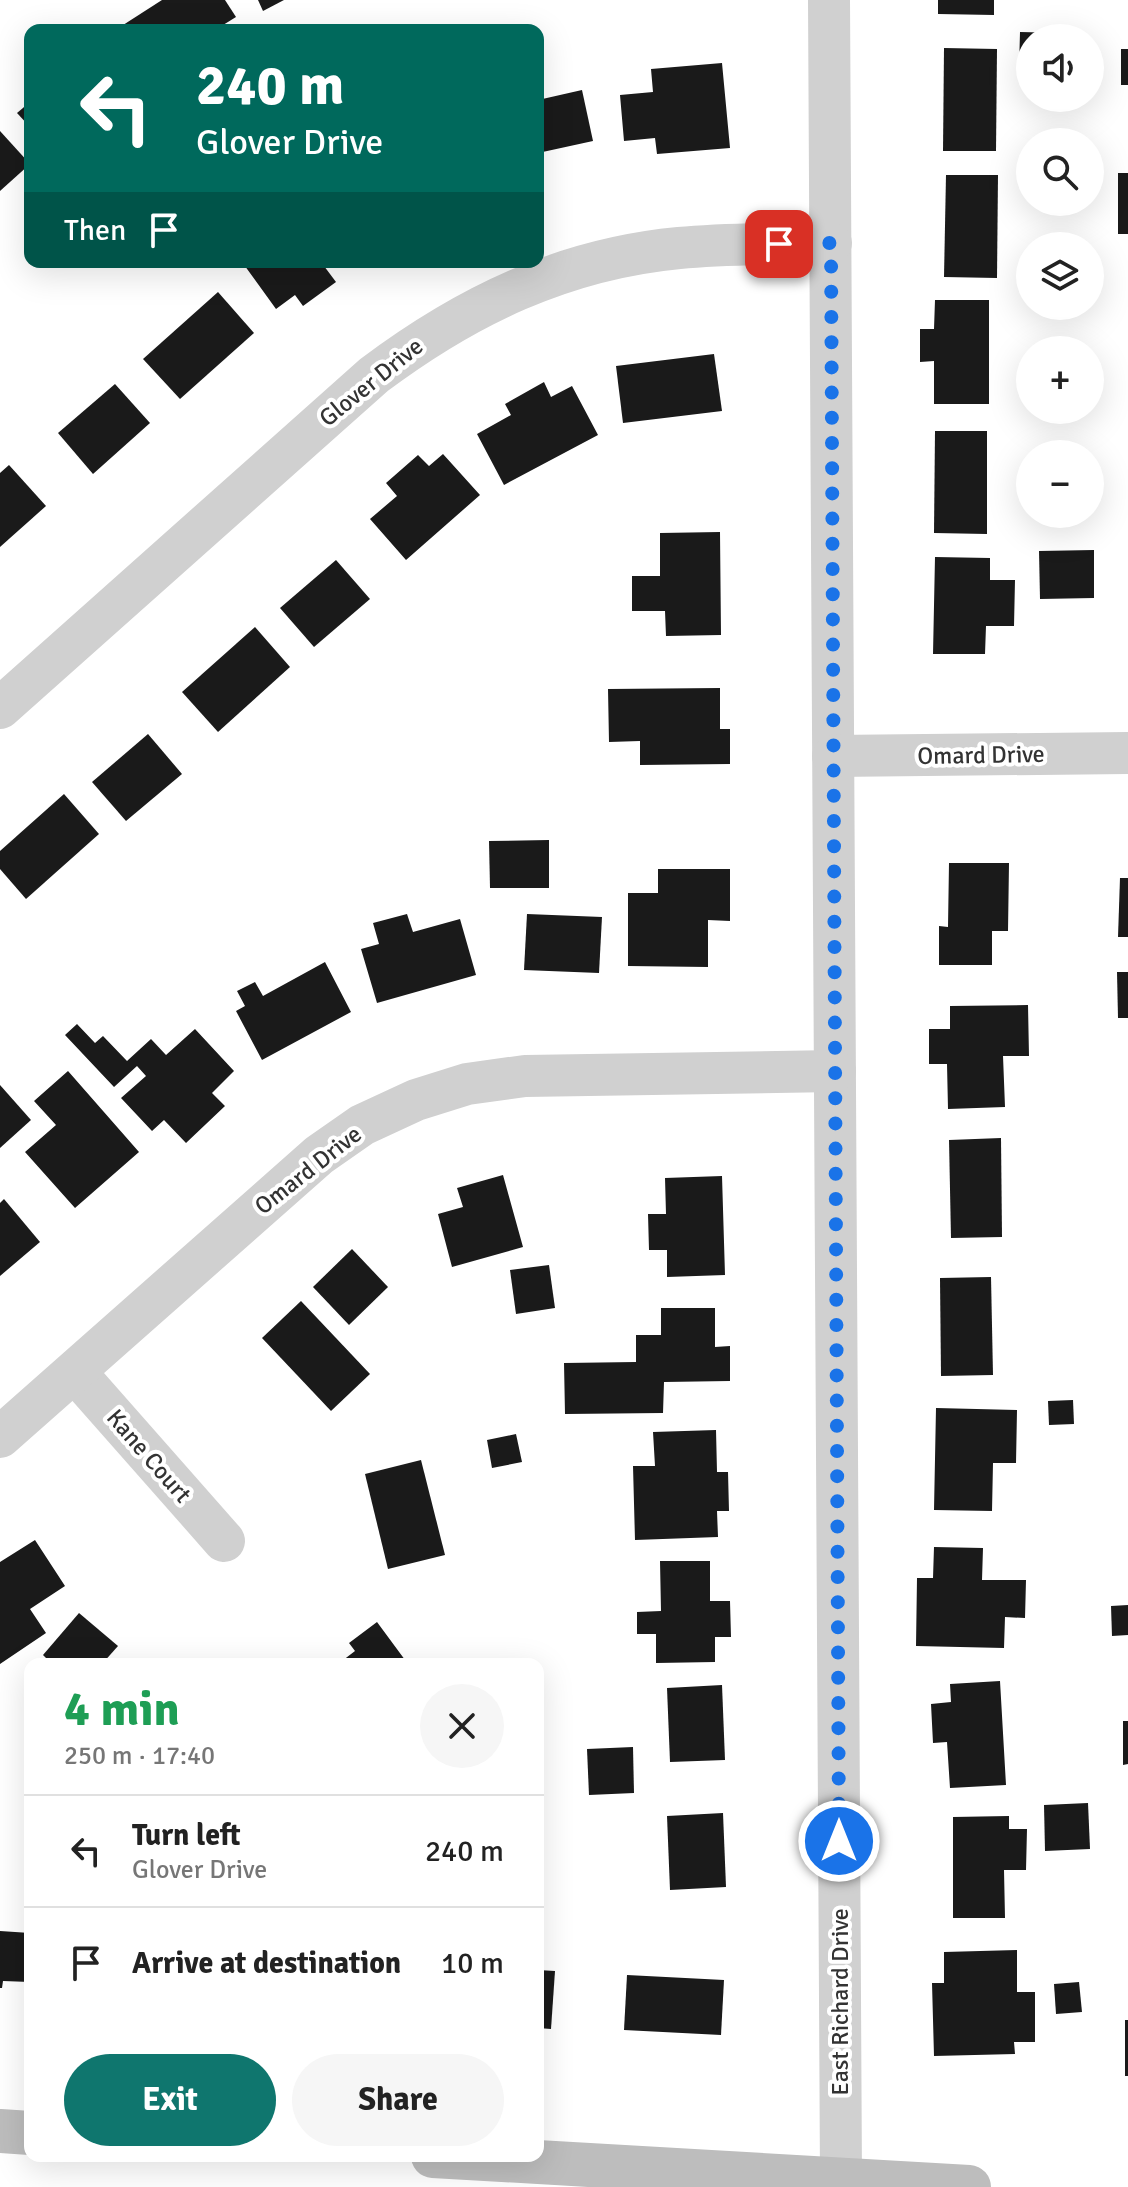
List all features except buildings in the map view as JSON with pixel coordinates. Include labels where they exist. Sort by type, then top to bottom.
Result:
[{"type":"main road","points":[[0,2131],[24,2133]]},
{"type":"main road","points":[[539,2162],[969,2187]]},
{"type":"street","name":"East Richard Drive","points":[[829,0],[841,2179]]},
{"type":"street","name":"Glover Drive","points":[[0,708],[374,375],[422,339],[465,313],[510,291],[557,274],[644,253],[680,248],[831,243]]},
{"type":"street","name":"Omard Drive","points":[[833,756],[1128,753]]},
{"type":"street","name":"Omard Drive","points":[[0,1437],[319,1155],[362,1125],[416,1100],[467,1084],[525,1076],[835,1071]]},
{"type":"street","name":"Kane Court","points":[[75,1372],[224,1541]]},
{"type":"route","points":[[779,244],[831,243],[839,1841]]}]
